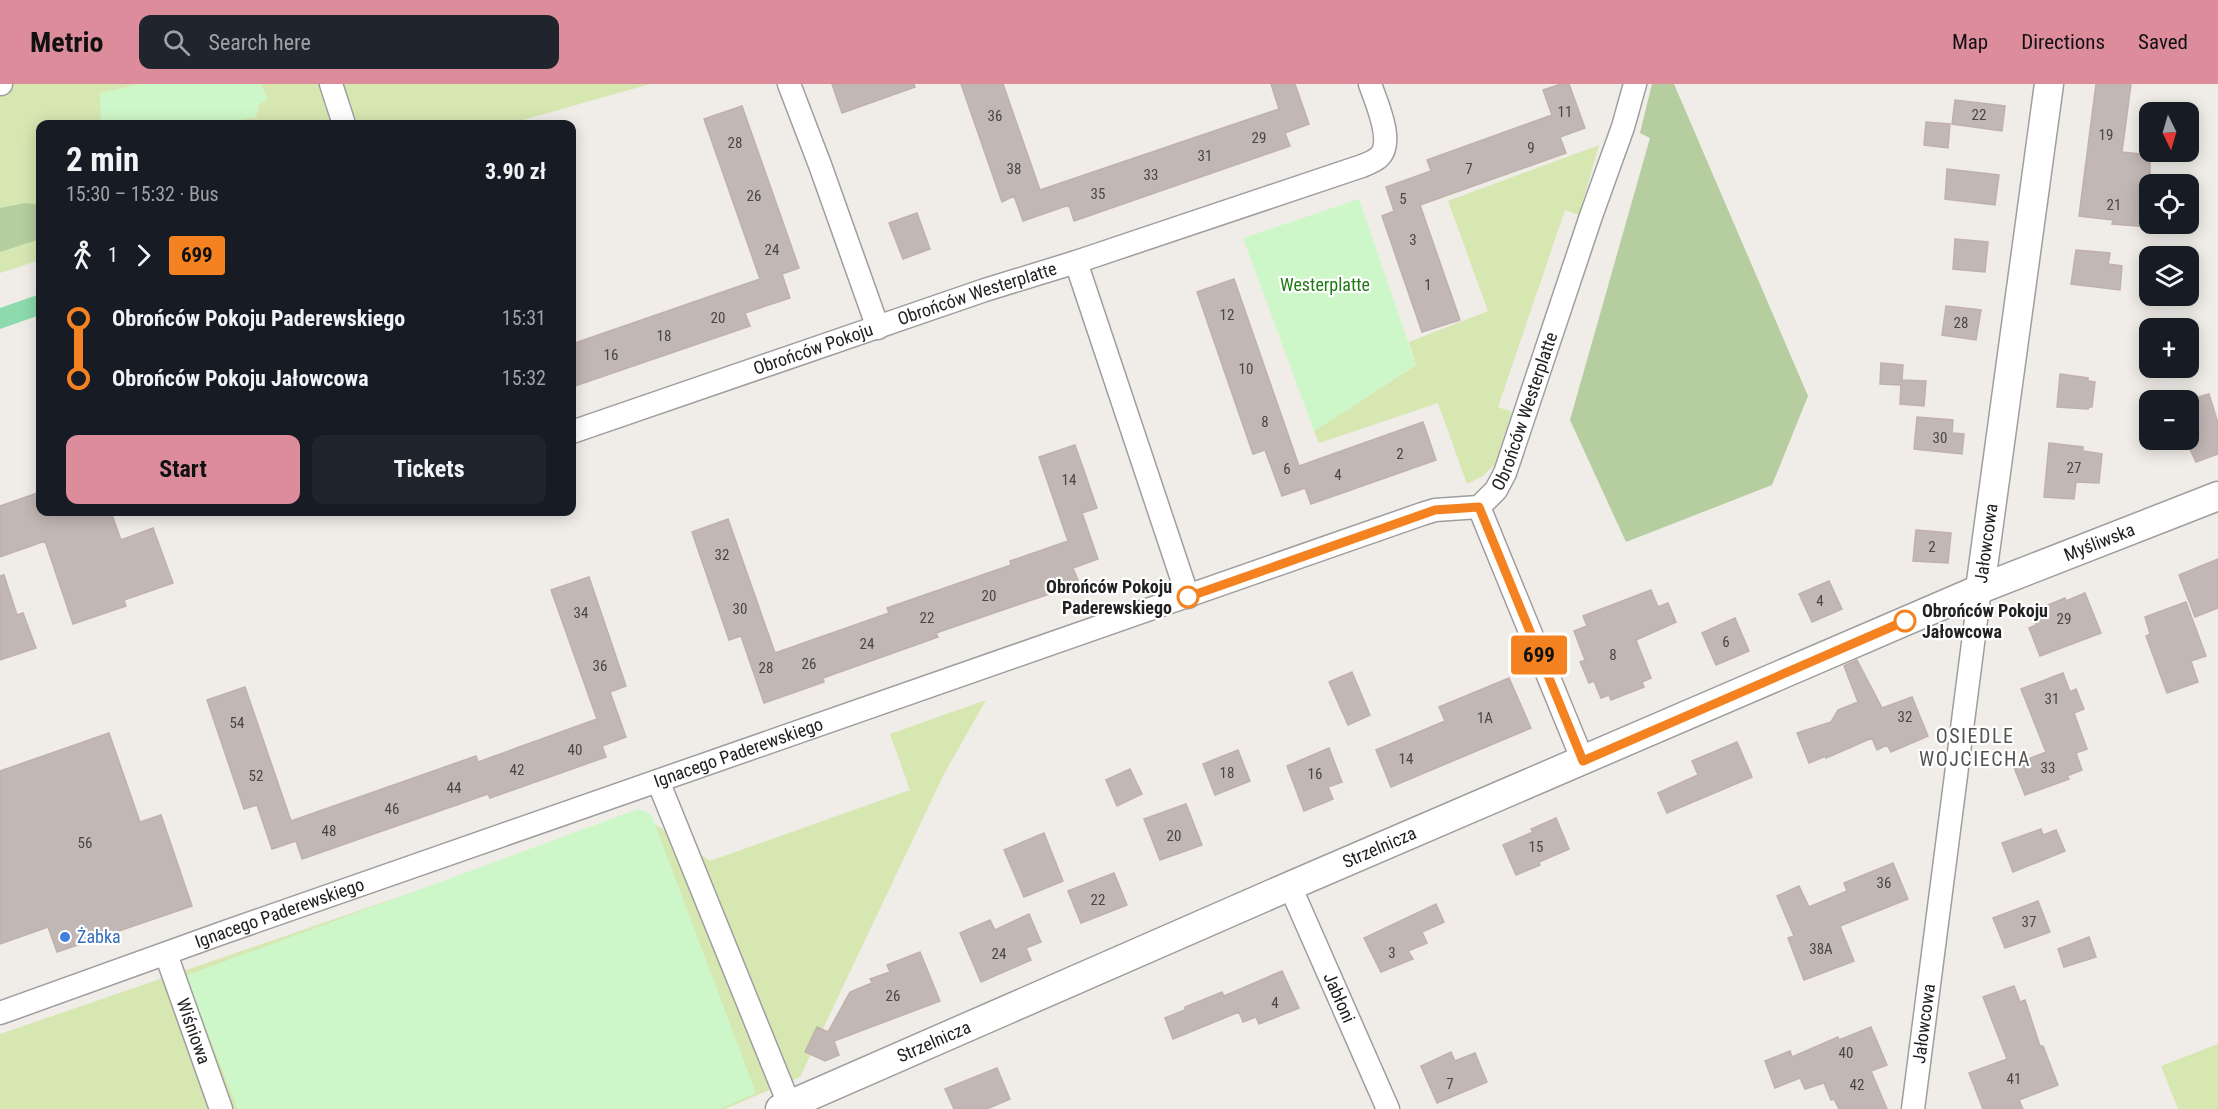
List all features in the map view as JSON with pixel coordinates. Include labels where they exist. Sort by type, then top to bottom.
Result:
[{"type":"street","points":[[331,84],[343,120]]},
{"type":"street","name":"Obrońców Pokoju","points":[[576,431],[878,328],[789,84]]},
{"type":"street","name":"Obrońców Westerplatte","points":[[878,328],[985,290],[1077,262],[1350,170],[1379,157],[1386,144],[1385,127],[1370,84]]},
{"type":"street","name":"Obrońców Westerplatte","points":[[1583,761],[1479,507],[1496,490],[1505,473],[1623,127],[1635,84]]},
{"type":"street","name":"Jałowcowa","points":[[1913,1109],[1980,589],[2049,84]]},
{"type":"street","name":"Obrońców Westerplatte","points":[[1077,262],[1188,597]]},
{"type":"street","name":"Myśliwska","points":[[1980,589],[2218,496]]},
{"type":"street","name":"Ignacego Paderewskiego","points":[[0,1013],[1435,510],[1479,507]]},
{"type":"street","name":"Strzelnicza","points":[[787,1108],[1290,885],[1980,589]]},
{"type":"street","points":[[658,781],[787,1108]]},
{"type":"street","name":"Jabłoni","points":[[1290,885],[1388,1109]]},
{"type":"street","name":"Wiśniowa","points":[[166,954],[221,1109]]},
{"type":"green space","points":[[0,84],[650,84],[523,120],[36,120],[36,261],[0,273]]},
{"type":"green space","points":[[140,84],[261,84],[268,99],[259,105],[256,117],[241,120],[101,120],[100,93]]},
{"type":"green space","points":[[1652,84],[1674,84],[1808,396],[1772,485],[1626,542],[1570,420],[1650,138],[1640,133]]},
{"type":"green space","points":[[1599,145],[1579,215],[1565,210],[1498,407],[1512,412],[1494,465],[1483,476],[1467,484],[1438,403],[1319,443],[1314,431],[1416,365],[1409,342],[1488,311],[1448,201]]},
{"type":"green space","name":"Westerplatte","points":[[1359,199],[1416,365],[1314,431],[1243,238]]},
{"type":"green space","points":[[26,203],[36,204],[36,240],[0,252],[0,208]]},
{"type":"green space","points":[[36,295],[36,316],[0,329],[0,308]]},
{"type":"green space","points":[[986,700],[944,774],[800,1077],[725,1109],[0,1109],[0,1034],[640,814],[710,861],[910,790],[890,734]]},
{"type":"green space","points":[[638,809],[651,814],[756,1093],[720,1109],[238,1109],[185,976]]},
{"type":"green space","points":[[2218,1044],[2218,1109],[2178,1109],[2161,1066]]},
{"type":"building","points":[[832,84],[914,84],[915,87],[842,113]]},
{"type":"building","points":[[961,84],[1003,84],[1040,190],[1279,109],[1271,84],[1295,84],[1309,124],[1285,133],[1290,146],[1074,221],[1069,205],[1023,221],[1014,196],[1002,202]]},
{"type":"building","points":[[1569,84],[1585,128],[1560,137],[1566,153],[1420,205],[1460,320],[1422,332],[1382,216],[1394,211],[1386,187],[1431,171],[1427,160],[1552,115],[1543,90]]},
{"type":"building","points":[[2096,84],[2131,84],[2122,152],[2139,154],[2139,162],[2150,162],[2150,174],[2139,174],[2139,226],[2112,224],[2113,220],[2079,216]]},
{"type":"building","points":[[1955,100],[2005,106],[2002,131],[1952,124]]},
{"type":"building","points":[[742,106],[799,268],[782,274],[790,298],[745,313],[750,326],[576,386],[576,343],[760,279],[704,119]]},
{"type":"building","points":[[1926,122],[1950,124],[1948,148],[1924,145]]},
{"type":"building","points":[[1947,169],[1999,175],[1995,205],[1945,199]]},
{"type":"building","points":[[917,213],[930,249],[903,259],[889,223]]},
{"type":"building","points":[[1955,239],[1988,242],[1985,272],[1953,269]]},
{"type":"building","points":[[2076,250],[2110,253],[2108,264],[2122,266],[2120,290],[2071,284]]},
{"type":"building","points":[[1234,279],[1299,466],[1423,422],[1436,460],[1311,504],[1305,488],[1282,496],[1265,450],[1253,454],[1197,292]]},
{"type":"building","points":[[1946,306],[1981,310],[1976,340],[1942,335]]},
{"type":"building","points":[[1881,363],[1903,365],[1902,380],[1926,381],[1924,406],[1900,404],[1901,385],[1880,384]]},
{"type":"building","points":[[2060,374],[2088,378],[2088,381],[2095,382],[2092,407],[2088,409],[2057,407]]},
{"type":"building","points":[[2209,394],[2218,423],[2218,454],[2196,462],[2190,450],[2199,450],[2199,397]]},
{"type":"building","points":[[1917,417],[1953,420],[1952,433],[1964,434],[1962,454],[1914,449]]},
{"type":"building","points":[[2049,443],[2083,447],[2083,451],[2102,454],[2099,483],[2076,482],[2074,499],[2044,497]]},
{"type":"building","points":[[1075,445],[1097,508],[1082,513],[1098,559],[1073,568],[1078,580],[1060,586],[1061,590],[936,633],[938,637],[823,678],[824,682],[764,703],[741,636],[729,640],[692,532],[728,519],[775,653],[889,613],[887,608],[1011,565],[1010,561],[1068,541],[1039,457]]},
{"type":"building","points":[[36,493],[36,516],[112,516],[121,540],[153,528],[173,583],[124,600],[126,606],[73,624],[45,541],[0,557],[0,506]]},
{"type":"building","points":[[1916,530],[1951,533],[1948,563],[1913,561]]},
{"type":"building","points":[[2218,559],[2218,608],[2195,617],[2179,575]]},
{"type":"building","points":[[4,575],[17,615],[23,613],[36,648],[0,660],[0,576]]},
{"type":"building","points":[[589,577],[626,686],[610,692],[626,737],[602,746],[606,757],[490,798],[488,794],[302,859],[296,841],[272,849],[257,805],[244,809],[207,700],[245,687],[291,821],[476,756],[478,762],[597,719],[551,590]]},
{"type":"building","points":[[1829,581],[1842,609],[1812,622],[1799,594]]},
{"type":"building","points":[[1651,590],[1658,607],[1668,603],[1676,622],[1636,640],[1651,678],[1642,682],[1644,687],[1611,700],[1609,695],[1601,698],[1594,681],[1589,683],[1580,662],[1585,660],[1574,631],[1587,626],[1583,616]]},
{"type":"building","points":[[2085,593],[2101,633],[2040,656],[2029,628],[2036,625],[2031,612],[2065,598],[2066,601]]},
{"type":"building","points":[[2186,602],[2206,656],[2191,661],[2198,682],[2167,693],[2146,636],[2150,634],[2145,617]]},
{"type":"building","points":[[1735,618],[1749,651],[1716,665],[1702,633]]},
{"type":"building","points":[[1857,660],[1882,708],[1912,697],[1928,736],[1891,752],[1887,745],[1877,750],[1872,738],[1809,763],[1797,733],[1831,722],[1838,710],[1858,702],[1844,666]]},
{"type":"building","points":[[1352,672],[1370,715],[1348,725],[1329,682]]},
{"type":"building","points":[[2063,673],[2070,692],[2076,689],[2084,709],[2074,713],[2087,749],[2076,753],[2082,770],[2067,776],[2069,779],[2025,795],[2013,765],[2046,752],[2021,689]]},
{"type":"building","points":[[1509,678],[1531,728],[1391,787],[1376,750],[1445,721],[1439,707]]},
{"type":"building","points":[[109,733],[140,822],[161,815],[192,906],[57,952],[48,927],[0,944],[0,771]]},
{"type":"building","points":[[1737,742],[1752,777],[1667,813],[1658,793],[1698,775],[1692,761]]},
{"type":"building","points":[[1329,748],[1342,782],[1328,787],[1333,799],[1304,811],[1287,766]]},
{"type":"building","points":[[1238,750],[1250,781],[1215,795],[1203,764]]},
{"type":"building","points":[[1130,769],[1142,794],[1117,806],[1106,780]]},
{"type":"building","points":[[1186,804],[1202,845],[1160,860],[1144,819]]},
{"type":"building","points":[[1556,818],[1569,849],[1516,875],[1503,845],[1533,832],[1531,829]]},
{"type":"building","points":[[2041,829],[2043,835],[2056,830],[2065,851],[2013,872],[2002,843]]},
{"type":"building","points":[[1044,833],[1063,881],[1024,897],[1004,850]]},
{"type":"building","points":[[1893,863],[1908,899],[1840,926],[1854,961],[1804,980],[1788,938],[1794,936],[1777,896],[1799,886],[1809,907],[1847,891],[1844,883]]},
{"type":"building","points":[[1114,873],[1127,905],[1081,923],[1068,891]]},
{"type":"building","points":[[2038,901],[2050,932],[2005,948],[1993,918]]},
{"type":"building","points":[[1436,904],[1444,922],[1422,932],[1427,943],[1408,951],[1413,959],[1381,972],[1364,938]]},
{"type":"building","points":[[1029,914],[1041,942],[1026,948],[1031,960],[981,982],[960,933],[990,920],[995,930]]},
{"type":"building","points":[[2089,937],[2096,957],[2064,967],[2058,949]]},
{"type":"building","points":[[920,952],[940,1001],[834,1041],[839,1055],[825,1061],[805,1052],[817,1027],[828,1032],[850,992],[872,983],[870,979],[890,972],[887,965]]},
{"type":"building","points":[[1282,971],[1299,1008],[1259,1024],[1256,1017],[1243,1022],[1239,1012],[1173,1039],[1165,1018],[1222,992],[1224,996]]},
{"type":"building","points":[[2014,986],[2020,1002],[2025,1000],[2040,1046],[2043,1046],[2058,1085],[2019,1100],[2023,1109],[1983,1109],[1969,1073],[2007,1059],[1983,997]]},
{"type":"building","points":[[1871,1027],[1887,1065],[1871,1071],[1887,1109],[1839,1109],[1834,1099],[1831,1100],[1824,1083],[1805,1089],[1800,1078],[1775,1088],[1765,1061],[1790,1051],[1792,1057],[1838,1037],[1839,1040]]},
{"type":"building","points":[[1451,1052],[1455,1061],[1475,1053],[1487,1082],[1437,1103],[1421,1066]]},
{"type":"building","points":[[997,1068],[1010,1099],[987,1109],[954,1109],[945,1089]]},
{"type":"bus line","name":"699","points":[[1188,597],[1435,510],[1479,507],[1583,761],[1905,621]]},
{"type":"place","name":"Obrońców Pokoju Paderewskiego","points":[[1188,597]]},
{"type":"place","name":"Obrońców Pokoju Jałowcowa","points":[[1905,621]]},
{"type":"place","name":"Żabka","points":[[65,937]]},
{"type":"district","name":"OSIEDLE WOJCIECHA","points":[[1975,748]]}]
